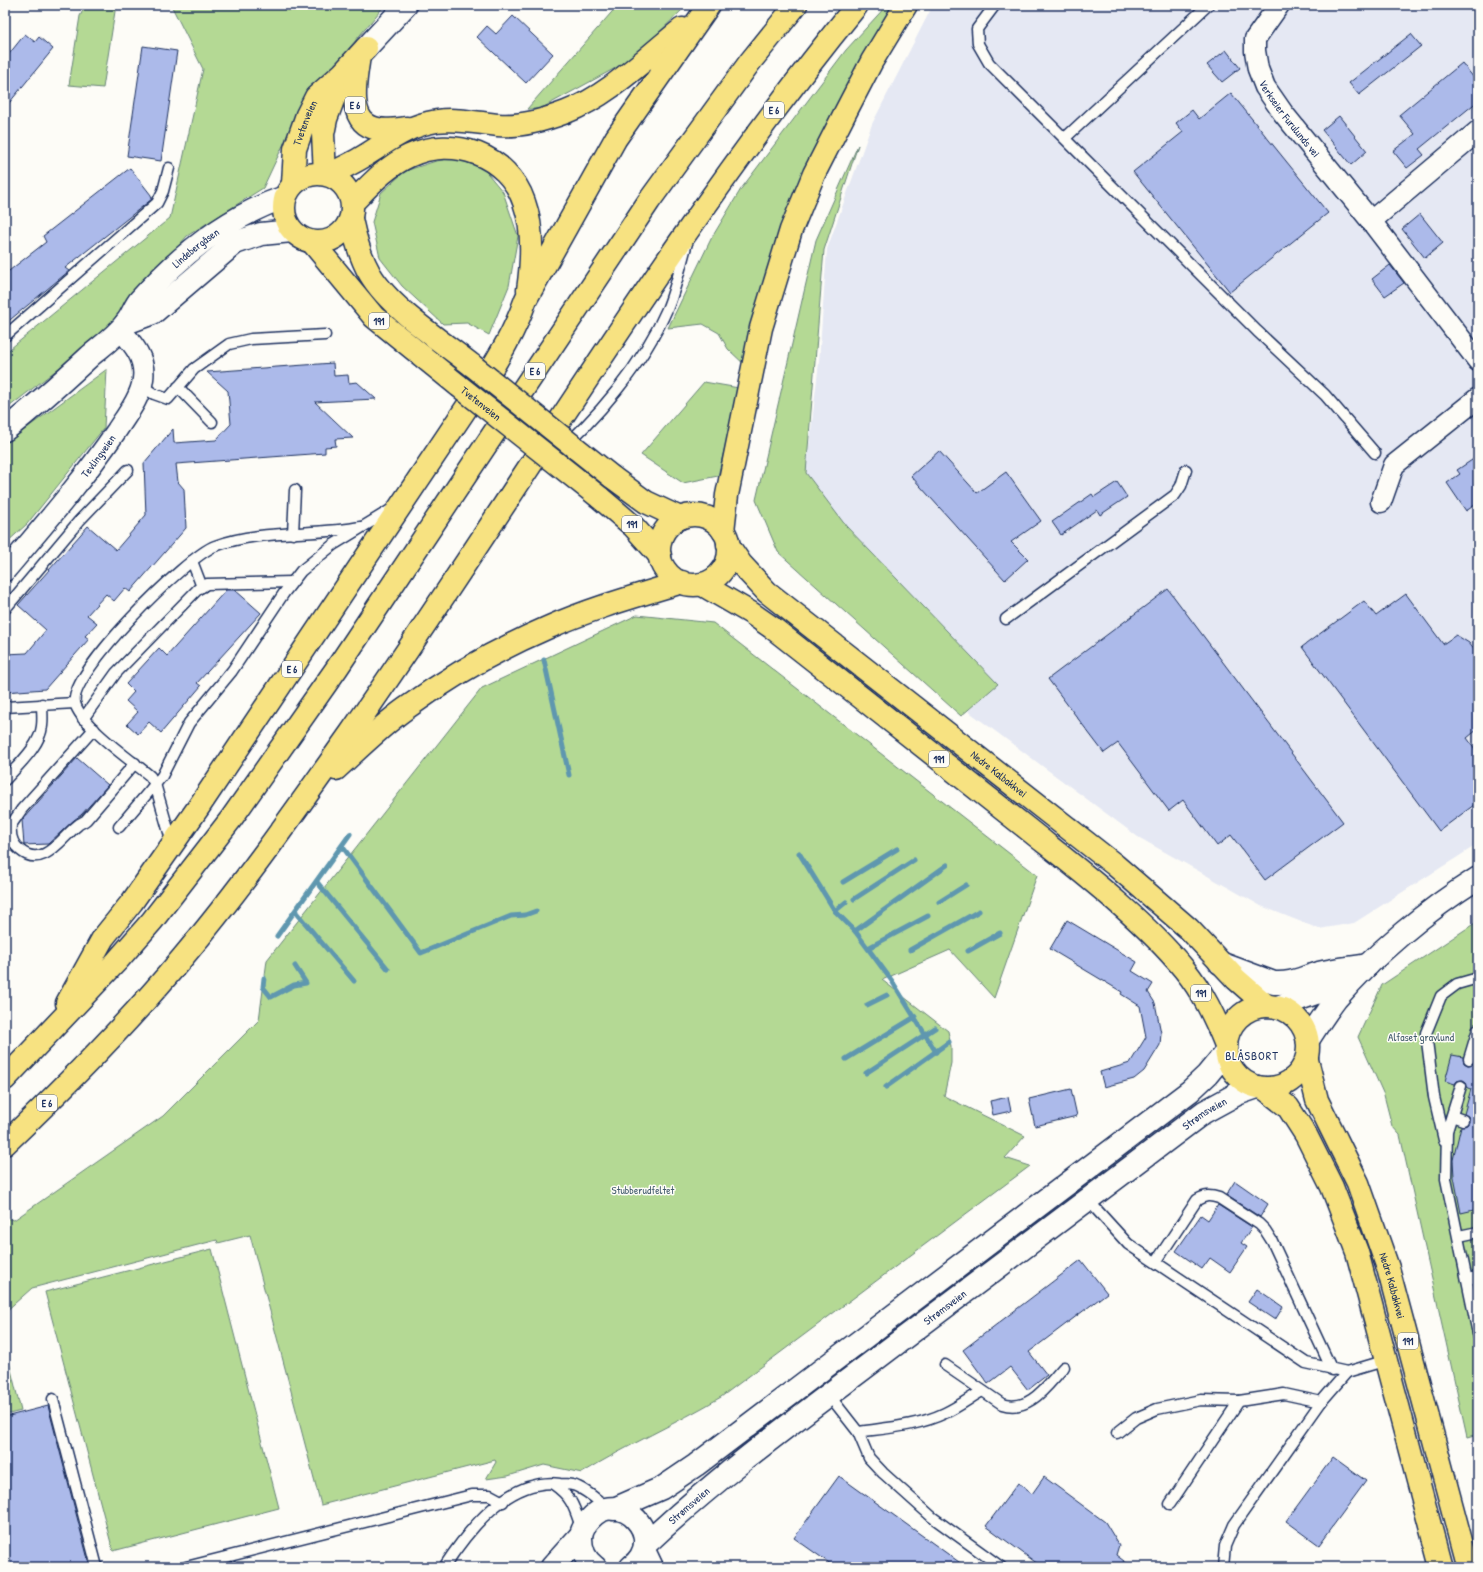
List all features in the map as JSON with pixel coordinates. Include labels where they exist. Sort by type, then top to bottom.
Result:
[{"type":"highway","name":"E 6","points":[[5,1079],[50,1034],[152,921],[236,813],[337,668],[649,201],[750,62],[796,5]]},
{"type":"highway","name":"E 6","points":[[5,1144],[93,1055],[184,956],[264,854],[441,601],[511,493],[695,219],[746,146],[856,5]]},
{"type":"highway","points":[[308,793],[377,732],[417,701],[464,669],[502,648],[547,627],[593,610],[643,594],[711,580],[719,574],[725,565],[728,556],[726,538],[727,495],[761,328],[791,230],[814,174],[844,115],[872,61],[906,5]]},
{"type":"highway","name":"E 6","points":[[363,52],[354,93],[357,112],[368,125],[377,129],[406,129],[448,120],[498,125],[538,121],[568,111],[595,97],[622,78],[704,10]]},
{"type":"highway","name":"E 6","points":[[526,299],[616,138],[704,10]]},
{"type":"highway","name":"Tvetenveien","points":[[363,52],[343,74],[316,98],[307,115],[295,149],[284,215],[292,231],[301,238],[312,242],[374,317],[599,497],[633,526],[660,556]]},
{"type":"highway","name":"Tvetenveien","points":[[327,174],[323,134],[326,119],[343,74]]},
{"type":"highway","name":"E 6","points":[[327,174],[406,129]]},
{"type":"highway","name":"E 6","points":[[50,1034],[103,938],[132,902],[172,846],[405,502],[506,346],[518,323],[526,299],[530,276],[530,234],[527,212],[519,192],[506,172],[487,157],[463,148],[435,148],[410,155],[381,175],[352,211]]},
{"type":"highway","points":[[289,191],[302,177],[313,174],[327,174]]},
{"type":"highway","name":"191","points":[[327,174],[345,185],[362,257],[370,274],[381,289],[412,318],[612,477],[646,502],[680,518],[688,516],[704,516],[712,520],[726,538]]},
{"type":"highway","points":[[312,242],[328,241],[336,238],[342,233],[352,211]]},
{"type":"highway","points":[[660,556],[661,538],[672,523],[680,518]]},
{"type":"highway","name":"Nedre Kalbakkvei","points":[[726,538],[741,564],[767,592],[1115,866],[1189,929],[1220,963],[1251,993],[1272,1006]]},
{"type":"highway","name":"191","points":[[660,556],[662,563],[670,575],[691,583],[752,613],[774,629],[1028,829],[1129,914],[1166,948],[1192,980],[1206,1001],[1226,1049]]},
{"type":"highway","points":[[1272,1006],[1286,1010],[1297,1019],[1305,1031],[1308,1050],[1302,1070],[1291,1081],[1276,1088],[1261,1088],[1240,1078],[1233,1071],[1226,1049],[1228,1033],[1239,1018],[1255,1008],[1272,1006]]},
{"type":"highway","name":"Nedre Kalbakkvei","points":[[1308,1050],[1316,1100],[1358,1183],[1388,1268],[1470,1558]]},
{"type":"highway","name":"191","points":[[1261,1088],[1279,1098],[1296,1118],[1332,1187],[1357,1252],[1441,1567]]},
{"type":"main road","name":"Tvetenveien","points":[[363,52],[402,9]]},
{"type":"main road","name":"Lindebergåsen","points":[[5,430],[45,397],[123,326],[139,301],[180,260],[205,238],[247,213],[289,191]]},
{"type":"main road","name":"Lindebergåsen","points":[[123,326],[153,313],[195,275],[235,243],[261,234],[292,231]]},
{"type":"main road","points":[[1308,1050],[1336,999],[1368,965],[1427,914],[1478,878]]},
{"type":"main road","points":[[1220,963],[1274,983],[1300,981],[1319,973],[1368,965]]},
{"type":"main road","points":[[1272,1006],[1319,992],[1368,965]]},
{"type":"main road","points":[[552,1567],[582,1534],[592,1516],[650,1494],[673,1481],[846,1353],[1190,1091],[1208,1075],[1226,1049]]},
{"type":"main road","name":"Strømsveien","points":[[631,1567],[641,1557],[647,1554],[699,1496],[829,1395],[1204,1112],[1237,1094],[1261,1088]]},
{"type":"main road","points":[[612,1509],[625,1511],[634,1516],[641,1525],[645,1535],[647,1554]]},
{"type":"main road","points":[[582,1534],[583,1552],[587,1560],[595,1567]]},
{"type":"street","name":"Verkseier Furulunds vei","points":[[1279,5],[1255,39],[1255,52],[1258,69],[1265,87],[1283,113],[1371,221],[1478,361]]},
{"type":"street","points":[[1371,221],[1478,131]]},
{"type":"street","name":"Tevlingveien","points":[[5,571],[91,469],[124,419],[142,386],[144,370],[141,354],[123,326]]},
{"type":"street","points":[[1381,502],[1394,465],[1478,398]]},
{"type":"lane","points":[[995,5],[977,29],[978,44],[989,62],[1257,331],[1325,395],[1375,453]]},
{"type":"lane","points":[[1064,138],[1208,5]]},
{"type":"lane","points":[[5,336],[157,203],[163,191],[169,168]]},
{"type":"lane","points":[[511,493],[556,454],[593,418],[620,386],[646,348],[668,307],[695,219]]},
{"type":"lane","points":[[142,386],[154,394],[168,399],[194,369],[229,344],[251,339],[325,335]]},
{"type":"lane","points":[[178,387],[212,422]]},
{"type":"lane","points":[[5,609],[79,521],[128,470]]},
{"type":"lane","points":[[1006,619],[1175,495],[1181,486],[1186,470]]},
{"type":"lane","points":[[294,534],[295,490]]},
{"type":"lane","points":[[119,827],[166,770],[189,724],[232,671],[292,582],[314,559],[362,527],[405,502]]},
{"type":"lane","points":[[172,846],[155,784],[150,776],[83,719],[75,703],[76,693],[82,678],[121,629],[145,604],[192,561],[213,546],[236,540],[341,531],[362,527]]},
{"type":"lane","points":[[192,561],[202,587]]},
{"type":"lane","points":[[83,719],[116,673],[198,589],[207,584],[292,582]]},
{"type":"lane","points":[[5,707],[75,703]]},
{"type":"lane","points":[[5,780],[34,746],[40,735],[42,726],[42,704]]},
{"type":"lane","points":[[94,729],[22,809],[11,825],[13,841],[21,851],[30,855],[41,855],[57,846],[79,824],[86,820],[135,763]]},
{"type":"lane","points":[[1446,1149],[1434,1097],[1426,1033],[1441,996],[1457,984],[1478,978]]},
{"type":"lane","points":[[1469,1059],[1478,1029]]},
{"type":"lane","points":[[1461,1086],[1447,1131],[1446,1180],[1477,1322],[1478,1334]]},
{"type":"lane","points":[[1452,1116],[1463,1120]]},
{"type":"lane","points":[[1156,1262],[1197,1200],[1204,1196],[1219,1198],[1266,1230],[1332,1370]]},
{"type":"lane","points":[[1087,1199],[1128,1244],[1306,1363],[1332,1370],[1347,1372],[1387,1360]]},
{"type":"lane","points":[[1459,1236],[1478,1232]]},
{"type":"lane","points":[[1467,1280],[1478,1277]]},
{"type":"lane","points":[[945,1365],[1002,1404],[1011,1407],[1034,1400],[1064,1368]]},
{"type":"lane","points":[[1223,1567],[1225,1546],[1234,1525],[1322,1402],[1347,1372]]},
{"type":"lane","points":[[858,1432],[927,1420],[945,1413],[982,1391]]},
{"type":"lane","points":[[1117,1433],[1136,1418],[1157,1409],[1200,1400],[1239,1401],[1284,1394],[1322,1402]]},
{"type":"lane","points":[[829,1395],[858,1432],[869,1458],[883,1473],[932,1517],[1001,1567]]},
{"type":"lane","points":[[53,1399],[97,1567]]},
{"type":"lane","points":[[1170,1504],[1239,1401]]},
{"type":"lane","points":[[444,1567],[480,1521],[514,1493],[526,1488],[551,1482],[577,1486],[612,1509]]},
{"type":"lane","points":[[551,1482],[566,1494],[575,1511],[582,1534]]},
{"type":"lane","points":[[186,1567],[472,1495],[490,1495],[502,1502]]},
{"type":"shaded area","points":[[933,5],[1478,5],[1478,844],[1354,923],[1319,929],[1261,906],[1138,837],[968,711],[998,684],[846,526],[806,473],[819,362],[827,249],[872,124]]},
{"type":"green space","points":[[86,5],[116,5],[103,88],[69,85],[80,16]]},
{"type":"green space","points":[[171,5],[385,5],[302,105],[263,188],[187,236],[104,333],[5,410],[5,353],[170,218],[203,69]]},
{"type":"green space","points":[[618,5],[687,5],[632,59],[540,109],[527,109]]},
{"type":"green space","points":[[887,5],[899,5],[803,186],[747,367],[728,349],[719,333],[703,324],[668,328],[711,239],[741,189],[846,50]]},
{"type":"green space","points":[[858,145],[824,250],[806,473],[846,526],[998,684],[961,716],[778,552],[756,500],[816,240]]},
{"type":"green space","points":[[454,158],[483,168],[503,192],[518,236],[509,286],[489,335],[467,323],[443,324],[402,286],[380,258],[372,222],[381,193],[405,171],[436,161]]},
{"type":"green space","points":[[107,369],[104,428],[27,524],[5,544],[5,444]]},
{"type":"green space","points":[[704,382],[739,388],[718,476],[683,483],[641,455]]},
{"type":"green space","name":"Stubberudfeltet","points":[[637,615],[713,623],[1037,875],[994,998],[950,950],[882,980],[948,1031],[951,1046],[951,1063],[944,1096],[1025,1136],[1005,1158],[1030,1166],[721,1397],[616,1453],[582,1473],[544,1465],[508,1476],[486,1479],[496,1462],[495,1460],[321,1505],[250,1235],[218,1243],[217,1240],[32,1288],[5,1312],[5,1218],[14,1220],[163,1116],[259,1020],[267,960],[482,688]]},
{"type":"green space","name":"Alfaset gravlund","points":[[1478,921],[1478,1434],[1467,1437],[1400,1135],[1392,1126],[1384,1095],[1358,1037],[1382,985]]},
{"type":"green space","points":[[212,1249],[279,1508],[113,1551],[45,1292]]},
{"type":"green space","points":[[5,1345],[21,1411],[5,1415]]},
{"type":"building","points":[[513,16],[553,54],[526,83],[477,37],[487,26],[496,34]]},
{"type":"building","points":[[25,34],[35,42],[39,37],[53,49],[5,108],[5,59]]},
{"type":"building","points":[[1411,34],[1421,46],[1359,95],[1349,83]]},
{"type":"building","points":[[143,46],[177,51],[161,161],[127,156]]},
{"type":"building","points":[[1226,50],[1240,68],[1222,82],[1207,65]]},
{"type":"building","points":[[1462,63],[1478,83],[1478,101],[1419,149],[1424,155],[1407,168],[1393,151],[1415,134],[1399,115]]},
{"type":"building","points":[[1231,93],[1328,213],[1230,292],[1133,172],[1183,132],[1176,123],[1192,110],[1199,119]]},
{"type":"building","points":[[1339,116],[1367,151],[1351,165],[1322,130]]},
{"type":"building","points":[[130,168],[151,195],[152,199],[65,268],[69,271],[5,324],[5,274],[46,242],[43,236]]},
{"type":"building","points":[[1420,214],[1443,243],[1425,258],[1402,229]]},
{"type":"building","points":[[1390,265],[1404,283],[1385,296],[1372,279]]},
{"type":"building","points":[[333,363],[334,376],[348,375],[349,383],[357,382],[376,399],[315,402],[353,438],[335,439],[336,446],[325,447],[325,453],[176,464],[178,482],[184,489],[186,528],[130,592],[125,588],[114,601],[106,594],[87,615],[97,623],[85,636],[89,639],[45,689],[5,692],[5,654],[27,653],[46,630],[18,605],[88,526],[116,550],[146,515],[144,463],[173,429],[174,443],[216,440],[231,424],[228,391],[207,372]]},
{"type":"building","points":[[939,451],[977,493],[1006,472],[1041,521],[1011,542],[1028,559],[1005,580],[911,476]]},
{"type":"building","points":[[1478,456],[1478,503],[1466,511],[1447,483],[1460,474],[1457,470]]},
{"type":"building","points":[[1117,482],[1127,497],[1100,515],[1097,510],[1061,535],[1052,522],[1092,494],[1094,497]]},
{"type":"building","points":[[1168,589],[1343,822],[1265,880],[1231,835],[1217,846],[1183,800],[1169,811],[1118,743],[1104,753],[1048,679]]},
{"type":"building","points":[[226,590],[235,590],[261,613],[197,683],[201,686],[161,733],[149,722],[138,734],[127,724],[138,712],[126,701],[134,692],[126,684],[159,648],[167,656]]},
{"type":"building","points":[[1406,594],[1443,644],[1456,635],[1469,643],[1478,655],[1478,729],[1467,738],[1478,753],[1478,802],[1439,831],[1302,647],[1364,601],[1376,616]]},
{"type":"building","points":[[77,758],[108,785],[81,815],[48,844],[24,845],[22,820]]},
{"type":"building","points":[[1067,920],[1137,962],[1132,971],[1153,984],[1148,992],[1155,1003],[1161,1033],[1160,1045],[1144,1071],[1134,1079],[1104,1087],[1100,1072],[1130,1063],[1146,1037],[1140,1006],[1121,994],[1122,992],[1050,949]]},
{"type":"building","points":[[1452,1055],[1463,1057],[1464,1063],[1468,1065],[1473,1064],[1475,1061],[1478,1062],[1478,1209],[1461,1213],[1454,1177],[1453,1160],[1461,1126],[1467,1125],[1469,1122],[1468,1116],[1464,1114],[1471,1089],[1467,1087],[1466,1082],[1463,1080],[1457,1081],[1455,1084],[1445,1081]]},
{"type":"building","points":[[1071,1089],[1077,1116],[1035,1126],[1029,1099]]},
{"type":"building","points":[[1008,1097],[1011,1111],[993,1115],[990,1101]]},
{"type":"building","points":[[1235,1181],[1268,1204],[1260,1217],[1226,1195]]},
{"type":"building","points":[[1218,1205],[1252,1227],[1241,1243],[1247,1247],[1230,1272],[1210,1258],[1202,1269],[1176,1251],[1201,1215],[1208,1220]]},
{"type":"building","points":[[1081,1260],[1107,1293],[1029,1352],[1047,1375],[1028,1390],[1010,1367],[988,1384],[963,1350]]},
{"type":"building","points":[[1257,1289],[1283,1307],[1275,1320],[1248,1302]]},
{"type":"building","points":[[48,1406],[90,1567],[5,1567],[5,1417]]},
{"type":"building","points":[[1333,1457],[1366,1481],[1319,1545],[1286,1521]]},
{"type":"building","points":[[839,1476],[966,1567],[835,1567],[794,1538]]},
{"type":"building","points":[[1044,1477],[1105,1522],[1119,1545],[1116,1555],[1132,1567],[1042,1567],[986,1526],[1018,1483],[1032,1494]]},
{"type":"waterway","points":[[544,660],[569,775]]},
{"type":"waterway","points":[[277,936],[350,834]]},
{"type":"waterway","points":[[342,846],[421,953],[511,916],[525,915],[536,911]]},
{"type":"waterway","points":[[843,882],[897,849]]},
{"type":"waterway","points":[[799,853],[835,911],[855,931],[892,981],[936,1052]]},
{"type":"waterway","points":[[854,899],[914,860]]},
{"type":"waterway","points":[[855,931],[947,865]]},
{"type":"waterway","points":[[317,882],[388,969]]},
{"type":"waterway","points":[[939,902],[966,885]]},
{"type":"waterway","points":[[835,911],[846,902]]},
{"type":"waterway","points":[[295,911],[354,981]]},
{"type":"waterway","points":[[910,950],[979,911]]},
{"type":"waterway","points":[[868,948],[928,916]]},
{"type":"waterway","points":[[968,951],[1000,933]]},
{"type":"waterway","points":[[264,978],[263,987],[271,997],[294,985],[306,983],[295,966]]},
{"type":"waterway","points":[[867,1005],[887,995]]},
{"type":"waterway","points":[[846,1059],[915,1017]]},
{"type":"waterway","points":[[866,1073],[935,1028]]},
{"type":"waterway","points":[[886,1087],[949,1042]]},
{"type":"district","name":"BLÅSBORT","points":[[1252,1056]]}]
